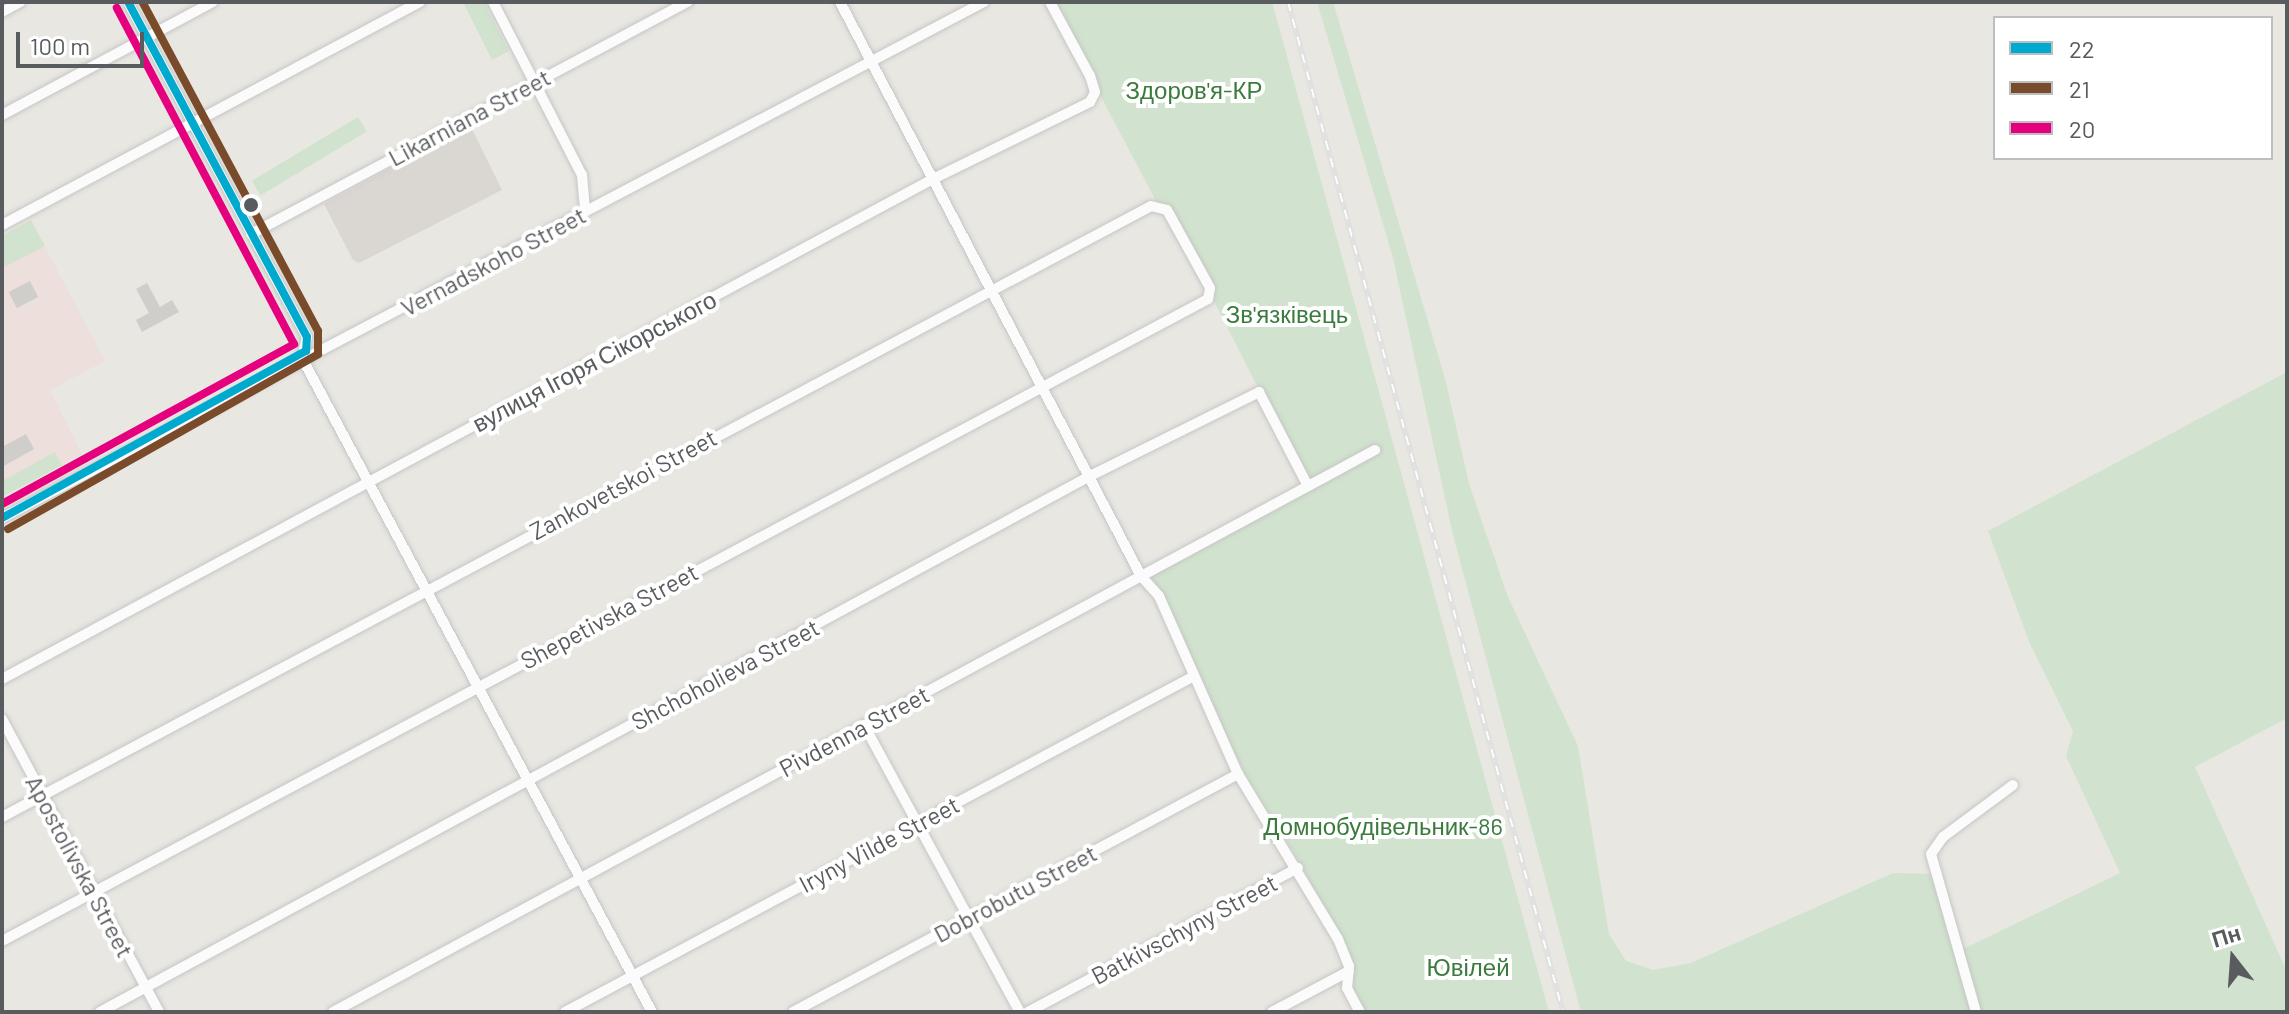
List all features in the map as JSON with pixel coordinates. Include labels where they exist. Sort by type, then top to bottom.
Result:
[{"type":"street","points":[[2,12],[20,2]]},
{"type":"street","points":[[128,2],[307,337],[302,358],[525,782],[652,1012]]},
{"type":"street","points":[[2,115],[213,2]]},
{"type":"street","points":[[2,225],[420,2]]},
{"type":"street","points":[[493,2],[582,175],[585,212]]},
{"type":"street","name":"Likarniana Street","points":[[251,234],[688,2]]},
{"type":"street","points":[[840,2],[1141,576],[1159,596],[1238,774],[1298,868],[1349,971],[1347,988],[1360,1012]]},
{"type":"street","name":"Vernadskoho Street","points":[[2,518],[984,2]]},
{"type":"street","name":"вулиця Ігоря Сікорського","points":[[2,679],[933,179],[1092,99],[1090,76],[1050,2]]},
{"type":"street","name":"Zankovetskoi Street","points":[[2,817],[425,588],[1159,205],[1210,288]]},
{"type":"street","name":"Shepetivska Street","points":[[2,941],[1208,299],[1210,288]]},
{"type":"street","name":"Shchoholieva Street","points":[[100,1012],[1090,476],[1263,392],[1308,486]]},
{"type":"street","name":"Pivdenna Street","points":[[333,1012],[1375,450]]},
{"type":"street","name":"Iryny Vilde Street","points":[[565,1012],[1194,676]]},
{"type":"street","name":"Apostolivska Street","points":[[2,719],[159,1012]]},
{"type":"street","points":[[864,725],[1020,1012]]},
{"type":"street","name":"Dobrobutu Street","points":[[793,1012],[1238,774]]},
{"type":"street","points":[[1976,1012],[1931,854],[1943,837],[2013,785]]},
{"type":"street","name":"Batkivschyny Street","points":[[1028,1012],[1298,868]]},
{"type":"street","points":[[1272,1012],[1349,971]]},
{"type":"shaded area","points":[[470,125],[502,190],[359,263],[353,260],[324,204]]},
{"type":"shaded area","points":[[31,220],[105,361],[50,390],[82,454],[2,497],[2,236]]},
{"type":"green space","points":[[463,2],[484,2],[509,51],[492,60]]},
{"type":"green space","points":[[1051,2],[1272,2],[1549,1012],[1361,1012],[1348,978],[1355,972],[1302,866],[1244,772],[1151,576],[1308,486],[1167,209],[1156,201]]},
{"type":"green space","points":[[1317,2],[1333,2],[1446,382],[1469,484],[1508,597],[1578,746],[1609,934],[1626,961],[1653,970],[1691,963],[1893,873],[1933,874],[1957,952],[2120,873],[2066,756],[2073,731],[2030,644],[1988,531],[2287,372],[2287,718],[2195,767],[2287,972],[2287,1012],[1581,1012],[1453,535],[1393,258]]},
{"type":"green space","points":[[358,117],[367,132],[260,195],[252,181]]},
{"type":"green space","points":[[31,220],[45,246],[2,268],[2,236]]},
{"type":"green space","points":[[55,452],[62,465],[2,497],[2,481]]},
{"type":"building","points":[[30,281],[38,297],[17,308],[9,292]]},
{"type":"building","points":[[147,283],[160,307],[172,300],[179,312],[142,332],[136,320],[149,313],[136,289]]},
{"type":"building","points":[[26,434],[34,449],[2,467],[2,447]]},
{"type":"railway","points":[[1288,2],[1563,1012]]},
{"type":"transit line","name":"22","points":[[2,518],[306,351],[307,337],[128,2]]},
{"type":"transit line","name":"21","points":[[8,529],[318,354],[318,331],[142,2]]},
{"type":"transit line","name":"20","points":[[2,504],[294,344],[117,8]]},
{"type":"park label","name":"Здоров'я-КР","points":[[1194,90]]},
{"type":"park label","name":"Зв'язківець","points":[[1287,314]]},
{"type":"park label","name":"Домнобудівельник-86","points":[[1383,826]]},
{"type":"park label","name":"Ювілей","points":[[1468,967]]}]
